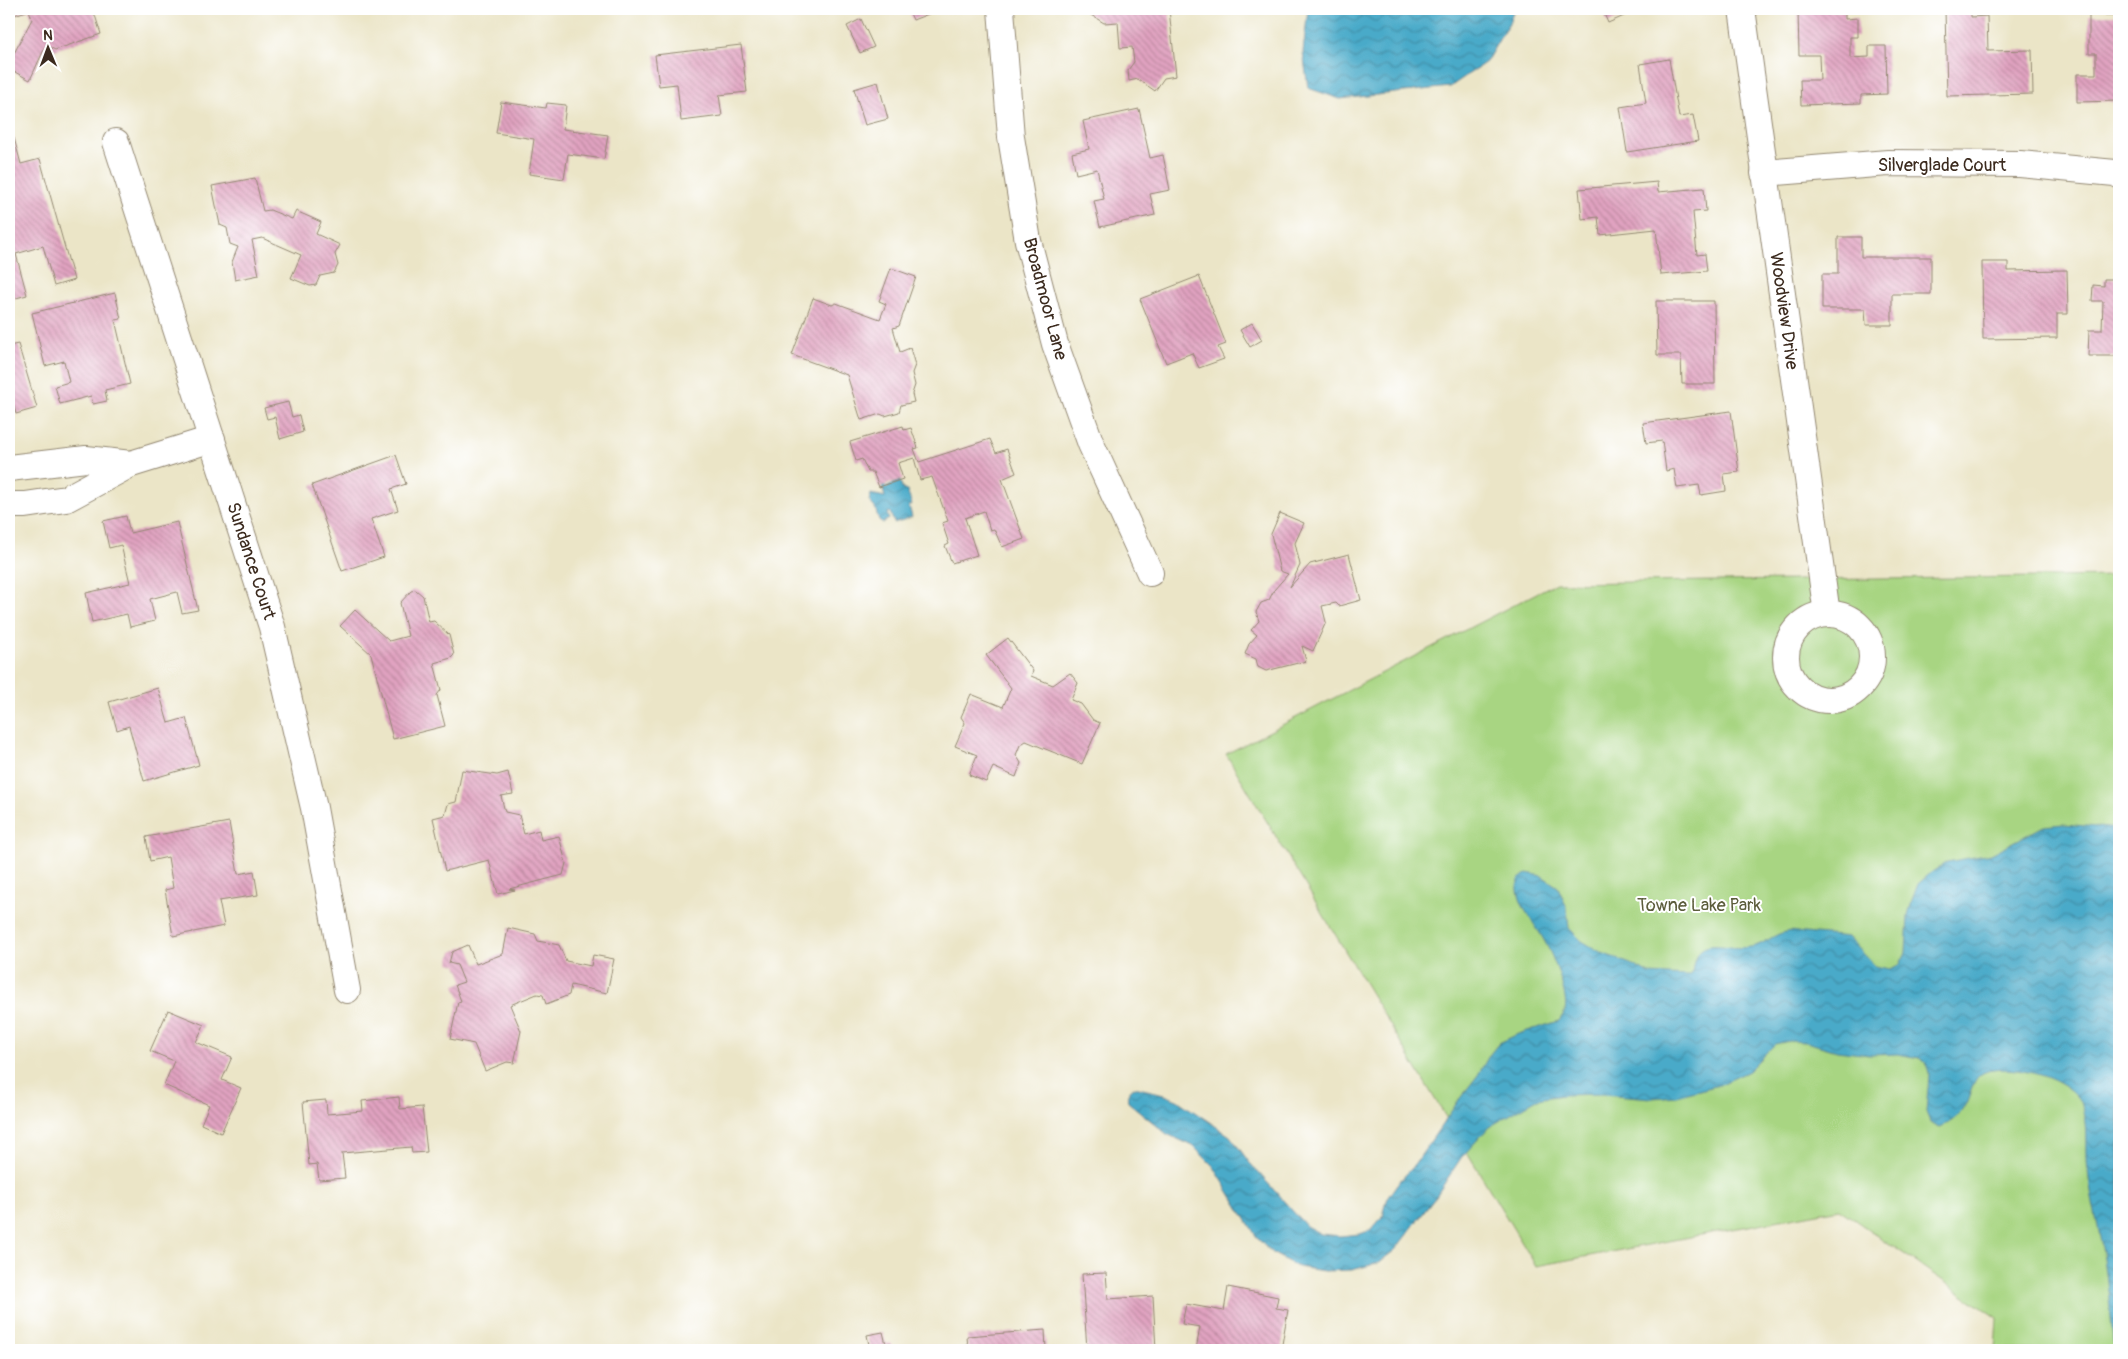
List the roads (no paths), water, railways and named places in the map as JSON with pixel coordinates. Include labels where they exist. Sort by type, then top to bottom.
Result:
[{"type":"street","name":"Broadmoor Lane","points":[[1001,9],[1011,137],[1028,241],[1056,344],[1091,444],[1150,574]]},
{"type":"street","name":"Woodview Drive","points":[[1742,9],[1827,614]]},
{"type":"street","name":"Sundance Court","points":[[116,142],[272,626],[314,808],[348,990]]},
{"type":"street","name":"Silverglade Court","points":[[1764,173],[1896,164],[2020,164],[2115,173],[2119,175]]},
{"type":"street","points":[[130,464],[86,459],[16,468],[17,505],[66,500],[130,464],[212,439]]},
{"type":"water","points":[[1308,9],[1514,9],[1510,21],[1486,62],[1450,87],[1340,99],[1308,88],[1303,52]]},
{"type":"water","points":[[900,481],[903,490],[907,490],[912,505],[909,506],[912,517],[894,523],[890,512],[887,513],[889,519],[882,523],[875,508],[869,501],[871,494],[885,497],[882,487],[885,486],[886,488]]},
{"type":"water","points":[[2063,824],[2119,829],[2119,1350],[2114,1350],[2103,1252],[2087,1163],[2084,1110],[2075,1094],[2065,1087],[2029,1072],[2004,1069],[1986,1071],[1981,1074],[1959,1114],[1940,1127],[1930,1122],[1926,1112],[1929,1074],[1926,1063],[1919,1058],[1898,1054],[1870,1055],[1837,1051],[1806,1042],[1789,1041],[1775,1044],[1747,1072],[1719,1085],[1676,1096],[1652,1098],[1602,1094],[1563,1095],[1537,1099],[1489,1127],[1461,1158],[1434,1199],[1395,1250],[1378,1263],[1352,1270],[1324,1271],[1298,1267],[1274,1254],[1258,1239],[1214,1167],[1193,1146],[1167,1134],[1128,1102],[1128,1093],[1134,1087],[1160,1093],[1177,1100],[1230,1136],[1249,1162],[1306,1226],[1321,1234],[1340,1236],[1360,1234],[1371,1230],[1383,1216],[1388,1197],[1413,1167],[1499,1043],[1518,1034],[1559,1021],[1565,1011],[1566,1004],[1563,986],[1556,966],[1545,942],[1519,897],[1518,880],[1527,873],[1542,876],[1558,887],[1567,908],[1569,928],[1582,941],[1602,953],[1633,965],[1649,974],[1688,976],[1692,974],[1699,951],[1706,947],[1744,948],[1755,946],[1782,933],[1791,931],[1848,937],[1875,966],[1889,969],[1899,966],[1906,952],[1908,916],[1912,900],[1918,884],[1932,872],[1947,862],[1991,854],[2044,826]]},
{"type":"park label","name":"Towne Lake Park","points":[[1699,905]]}]
